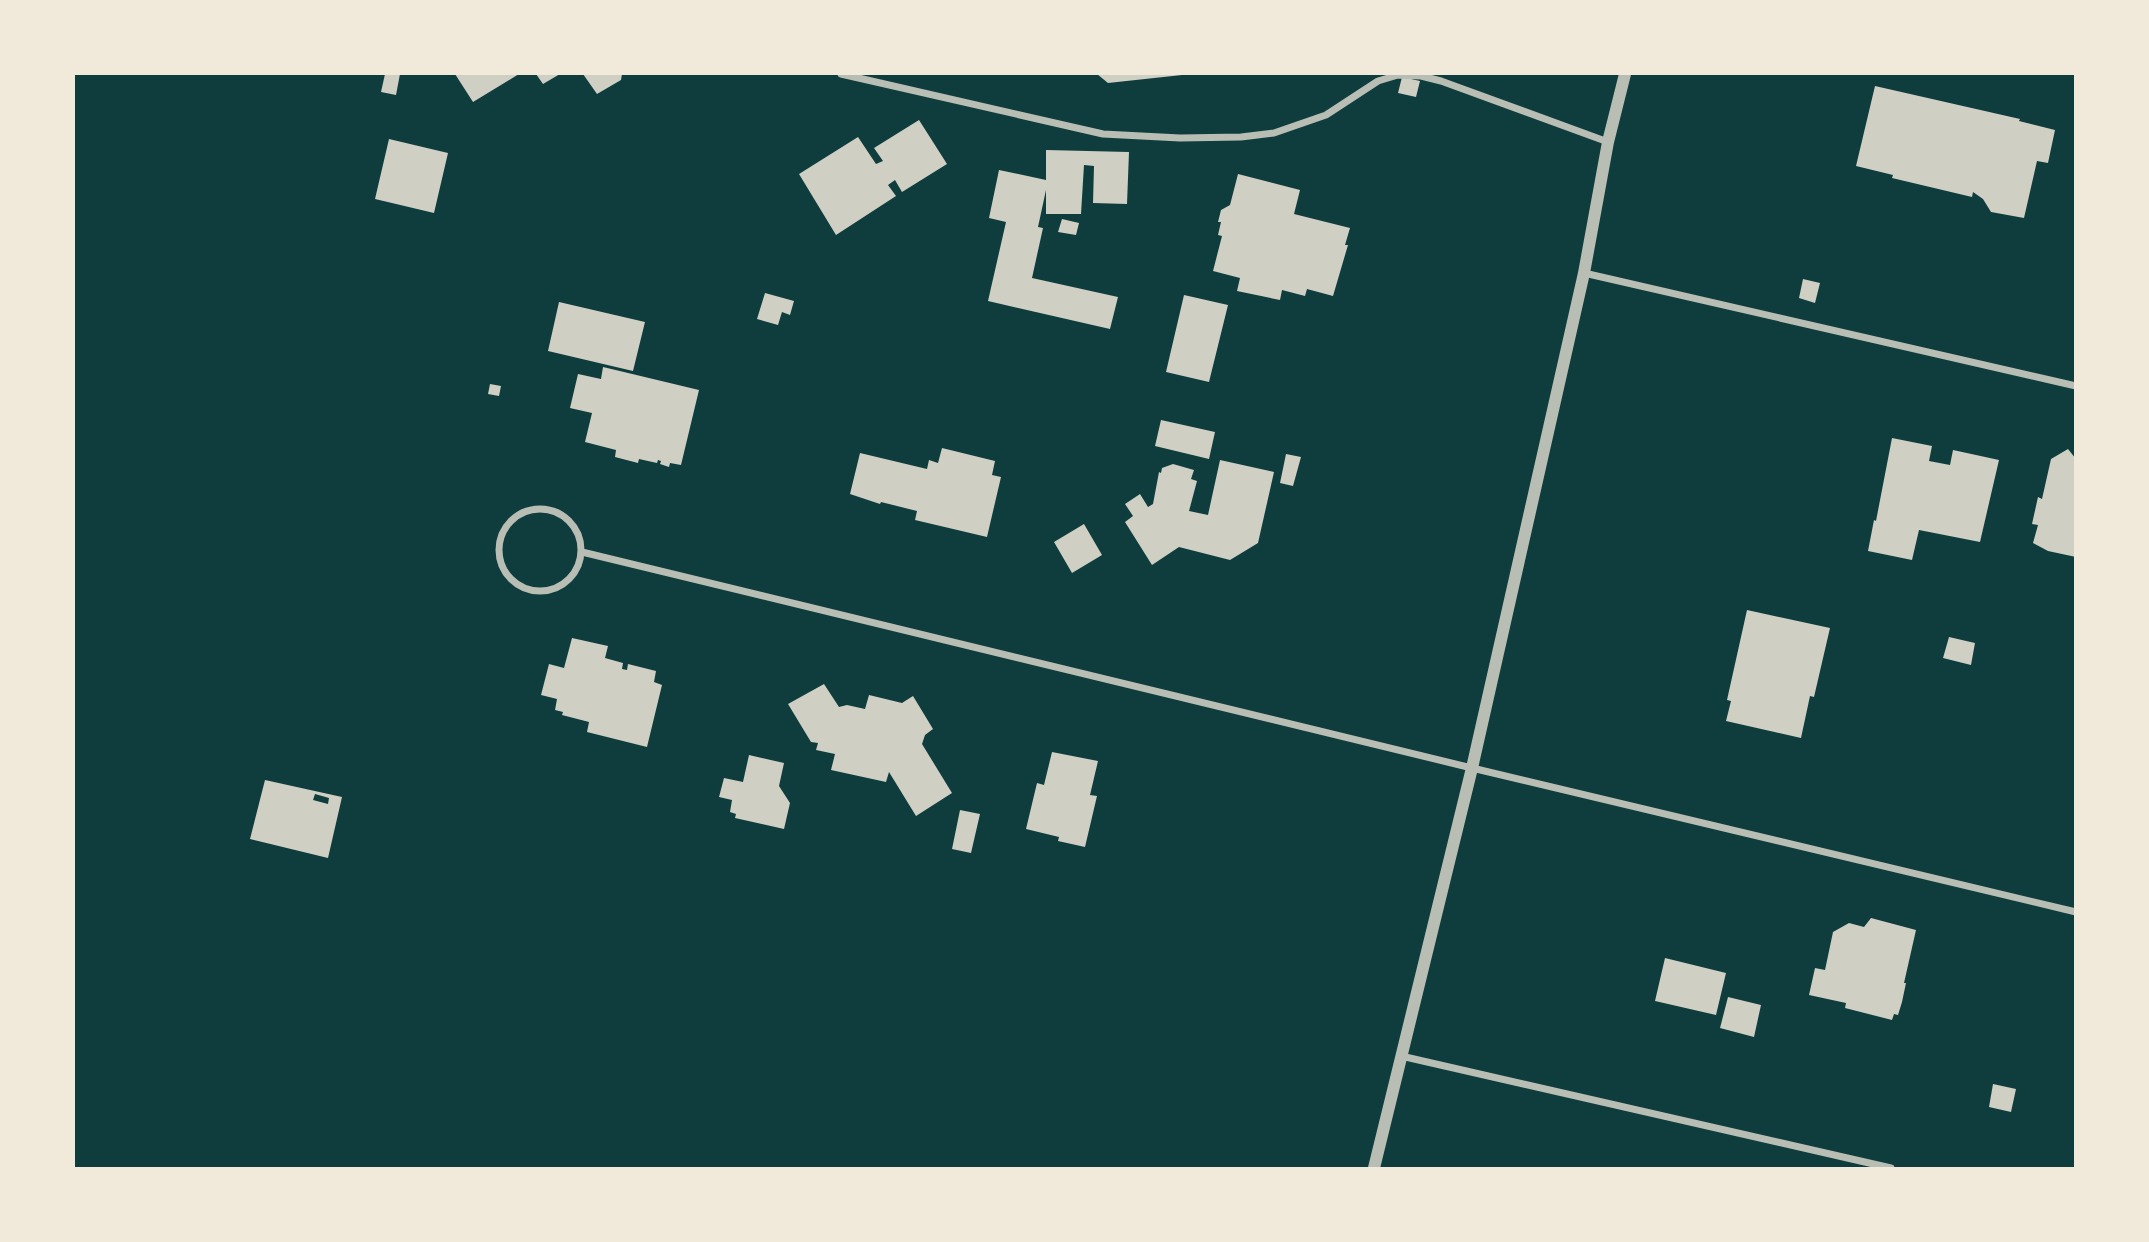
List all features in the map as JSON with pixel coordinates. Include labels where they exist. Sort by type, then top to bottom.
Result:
[{"type":"street","points":[[841,74],[1103,134],[1180,138],[1241,137],[1274,132],[1326,115],[1378,81],[1398,75],[1421,76],[1608,142]]},
{"type":"street","points":[[1374,1168],[1472,768],[1584,273],[1608,142],[1625,74]]},
{"type":"street","points":[[1584,273],[2076,386]]},
{"type":"street","points":[[541,509],[562,515],[572,524],[579,537],[582,552],[571,578],[546,592],[531,591],[518,586],[507,576],[500,564],[498,549],[501,535],[508,523],[520,514],[541,509]]},
{"type":"street","points":[[582,552],[2076,912]]},
{"type":"street","points":[[1401,1056],[1891,1168]]},
{"type":"building","points":[[385,74],[400,74],[396,95],[381,92]]},
{"type":"building","points":[[455,74],[519,74],[473,102]]},
{"type":"building","points":[[536,74],[560,74],[543,84]]},
{"type":"building","points":[[583,74],[622,74],[621,80],[597,94]]},
{"type":"building","points":[[1097,74],[1182,74],[1182,75],[1108,83]]},
{"type":"building","points":[[1402,77],[1420,81],[1416,97],[1398,93]]},
{"type":"building","points":[[1875,86],[2020,119],[2019,121],[2055,130],[2048,163],[2037,161],[2024,218],[1991,212],[1983,199],[1973,192],[1972,197],[1892,178],[1893,175],[1856,166]]},
{"type":"building","points":[[919,120],[947,164],[902,192],[895,180],[888,185],[896,196],[836,235],[799,174],[858,137],[876,164],[883,161],[874,148]]},
{"type":"building","points":[[389,139],[448,153],[434,213],[375,199]]},
{"type":"building","points":[[1046,150],[1129,152],[1127,204],[1093,203],[1094,166],[1084,165],[1081,214],[1046,214],[1046,190],[1038,227],[1043,228],[1032,278],[1118,297],[1110,329],[988,301],[1006,222],[989,218],[999,170],[1046,180]]},
{"type":"building","points":[[1238,174],[1300,190],[1294,214],[1350,228],[1345,245],[1348,245],[1333,296],[1307,289],[1305,296],[1282,290],[1280,300],[1237,291],[1240,278],[1213,271],[1222,236],[1218,235],[1221,210],[1230,205]]},
{"type":"building","points":[[1062,219],[1079,223],[1076,235],[1058,232]]},
{"type":"building","points":[[1803,279],[1820,283],[1815,303],[1799,298]]},
{"type":"building","points":[[765,293],[794,301],[790,315],[782,312],[778,325],[757,319]]},
{"type":"building","points":[[1184,295],[1228,305],[1209,382],[1166,372]]},
{"type":"building","points":[[559,302],[645,322],[633,371],[548,351]]},
{"type":"building","points":[[603,367],[699,390],[681,465],[670,463],[669,467],[660,464],[661,461],[658,460],[657,463],[639,459],[638,463],[615,457],[616,450],[585,442],[592,413],[570,408],[578,374],[601,379]]},
{"type":"building","points":[[490,384],[501,386],[499,396],[488,394]]},
{"type":"building","points":[[1161,420],[1215,432],[1209,459],[1155,446]]},
{"type":"building","points":[[1892,438],[1932,446],[1929,461],[1950,465],[1953,450],[1999,460],[1980,542],[1919,530],[1912,560],[1868,551]]},
{"type":"building","points":[[942,448],[995,461],[992,475],[1001,477],[987,537],[915,520],[917,511],[881,502],[880,504],[850,494],[860,453],[927,469],[929,460],[938,463]]},
{"type":"building","points":[[2068,449],[2076,459],[2076,557],[2048,551],[2033,543],[2038,525],[2032,524],[2038,497],[2042,499],[2051,459]]},
{"type":"building","points":[[1286,454],[1301,457],[1293,486],[1280,483]]},
{"type":"building","points":[[1220,460],[1274,472],[1258,543],[1230,560],[1179,547],[1152,565],[1125,522],[1133,516],[1125,504],[1140,494],[1148,507],[1153,504],[1159,472],[1173,464],[1194,470],[1191,479],[1197,481],[1189,511],[1208,515]]},
{"type":"building","points":[[1084,524],[1102,555],[1072,573],[1054,542]]},
{"type":"building","points":[[1747,610],[1830,628],[1814,697],[1810,696],[1801,738],[1726,721],[1731,701],[1727,700]]},
{"type":"building","points":[[1949,637],[1975,643],[1971,665],[1943,658]]},
{"type":"building","points":[[572,638],[608,646],[605,658],[623,663],[622,669],[627,670],[628,664],[656,671],[654,682],[662,685],[647,747],[587,732],[589,722],[562,715],[563,712],[555,710],[557,699],[541,695],[549,664],[564,668]]},
{"type":"building","points":[[824,684],[839,707],[847,705],[865,709],[869,695],[902,703],[913,696],[933,729],[925,735],[922,744],[952,793],[916,816],[889,772],[886,782],[831,770],[835,754],[816,750],[818,743],[811,742],[788,704]]},
{"type":"building","points":[[1052,752],[1098,761],[1090,795],[1097,796],[1085,847],[1058,841],[1059,837],[1026,829],[1037,783],[1044,785]]},
{"type":"building","points":[[749,755],[784,763],[779,786],[790,803],[784,829],[735,818],[736,814],[730,812],[732,800],[719,797],[724,778],[743,782]]},
{"type":"building","points":[[265,780],[342,797],[328,858],[250,839]],"holes":[[[315,794],[329,798],[328,804],[313,800]]]},
{"type":"building","points":[[960,810],[980,814],[971,853],[952,849]]},
{"type":"building","points":[[1871,918],[1916,930],[1902,1002],[1898,1015],[1894,1014],[1892,1020],[1845,1008],[1846,1003],[1809,995],[1815,968],[1825,970],[1833,932],[1849,923],[1864,927]]},
{"type":"building","points":[[1665,958],[1726,973],[1716,1015],[1655,1001]]},
{"type":"building","points":[[1728,997],[1761,1005],[1754,1037],[1720,1028]]},
{"type":"building","points":[[1993,1084],[2016,1089],[2011,1112],[1989,1107]]}]
